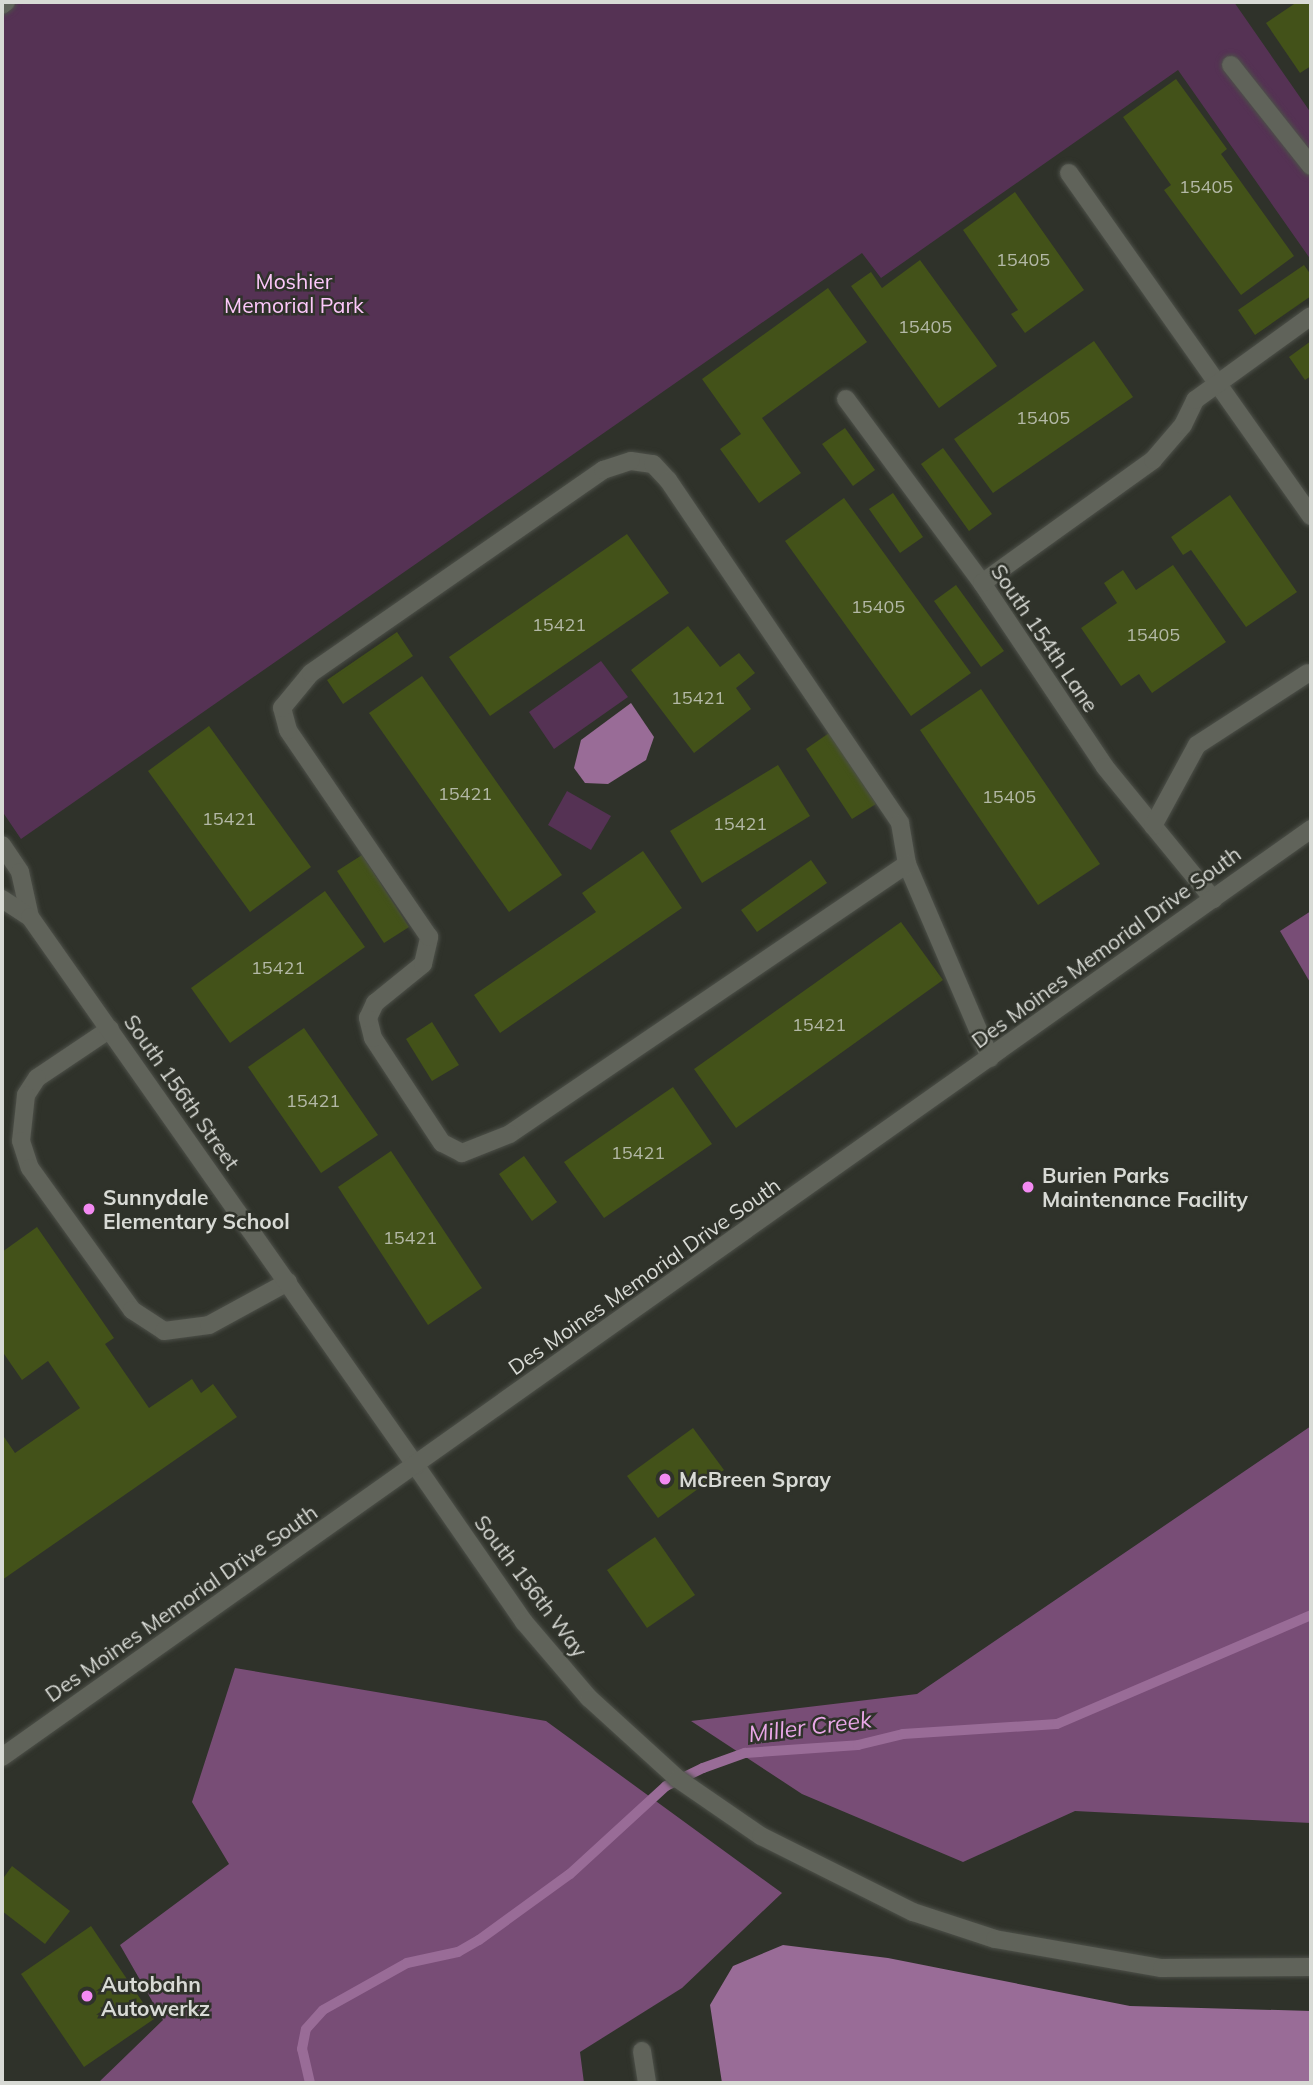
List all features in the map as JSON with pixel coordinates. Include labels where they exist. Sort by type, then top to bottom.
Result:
[{"type":"street","points":[[1231,65],[1311,166]]},
{"type":"street","points":[[1069,173],[1311,516]]},
{"type":"street","points":[[982,583],[1153,460],[1182,425],[1195,400],[1311,316]]},
{"type":"street","name":"South 154th Lane","points":[[846,398],[982,583],[1105,766],[1213,899]]},
{"type":"street","points":[[907,864],[510,1134],[462,1153],[442,1143],[373,1038],[368,1018],[375,1003],[423,964],[429,937],[288,730],[282,708],[311,673],[603,470],[631,461],[653,464],[900,823],[907,864],[990,1058]]},
{"type":"street","points":[[1153,826],[1196,745],[1308,673]]},
{"type":"street","name":"Des Moines Memorial Drive South","points":[[2,1757],[1311,829]]},
{"type":"street","name":"South 156th Street","points":[[2,845],[20,872],[30,917]]},
{"type":"street","name":"South 156th Street","points":[[2,899],[30,917],[416,1465]]},
{"type":"street","points":[[110,1029],[37,1078],[26,1095],[21,1141],[30,1168],[132,1310],[164,1331],[209,1325],[288,1282]]},
{"type":"street","name":"South 156th Way","points":[[416,1465],[524,1622],[589,1698],[649,1753],[710,1802],[835,1878],[995,1939],[1162,1968],[1311,1967]]},
{"type":"street","points":[[642,2051],[647,2083]]},
{"type":"green space","name":"Moshier Memorial Park","points":[[2,2],[1234,2],[1311,113],[1311,260],[1178,70],[881,278],[862,253],[21,839],[2,811]]},
{"type":"green space","points":[[601,661],[628,697],[554,749],[529,712]]},
{"type":"green space","points":[[567,791],[611,816],[591,850],[548,825]]},
{"type":"shaded area","points":[[631,703],[654,737],[646,760],[608,784],[585,783],[574,768],[581,740]]},
{"type":"shaded area","points":[[1311,911],[1311,984],[1280,931]]},
{"type":"shaded area","points":[[1311,1426],[1311,1823],[1075,1811],[963,1862],[802,1794],[691,1721],[917,1694]]},
{"type":"shaded area","points":[[235,1668],[546,1721],[782,1893],[682,1988],[580,2052],[584,2083],[98,2083],[163,2020],[120,1945],[229,1864],[192,1802]]},
{"type":"shaded area","points":[[783,1945],[888,1958],[1130,2006],[1311,2011],[1311,2083],[722,2083],[710,2005],[733,1966]]},
{"type":"building","points":[[1297,2],[1311,3],[1311,66],[1300,73],[1266,23]]},
{"type":"building","points":[[1176,79],[1227,149],[1221,154],[1294,256],[1241,295],[1164,190],[1171,185],[1123,117]]},
{"type":"building","points":[[1015,192],[1084,290],[1025,333],[1011,314],[1018,310],[963,230]]},
{"type":"building","points":[[920,260],[997,366],[939,408],[851,286],[871,272],[882,288]]},
{"type":"building","points":[[1304,265],[1311,275],[1311,296],[1255,335],[1238,310]]},
{"type":"building","points":[[828,288],[867,342],[762,418],[801,473],[759,503],[720,449],[741,434],[702,379]]},
{"type":"building","points":[[1094,341],[1133,397],[993,493],[954,439]]},
{"type":"building","points":[[1311,341],[1311,376],[1305,380],[1289,357]]},
{"type":"building","points":[[845,428],[875,470],[853,486],[822,444]]},
{"type":"building","points":[[943,448],[992,514],[969,531],[921,464]]},
{"type":"building","points":[[893,493],[923,537],[900,553],[869,509]]},
{"type":"building","points":[[1230,495],[1297,592],[1246,627],[1191,550],[1183,555],[1171,537]]},
{"type":"building","points":[[844,498],[971,673],[911,716],[785,541]]},
{"type":"building","points":[[627,534],[669,593],[490,716],[449,657]]},
{"type":"building","points":[[1173,565],[1226,642],[1152,693],[1139,674],[1121,686],[1081,628],[1117,603],[1104,583],[1123,570],[1136,590]]},
{"type":"building","points":[[956,585],[1004,651],[981,667],[934,601]]},
{"type":"building","points":[[688,626],[720,667],[739,653],[755,673],[736,688],[751,709],[694,753],[631,670]]},
{"type":"building","points":[[397,632],[413,656],[343,704],[327,680]]},
{"type":"building","points":[[422,676],[562,875],[509,912],[369,713]]},
{"type":"building","points":[[981,689],[1100,864],[1038,905],[920,730]]},
{"type":"building","points":[[209,726],[311,867],[250,912],[148,771]]},
{"type":"building","points":[[829,733],[876,804],[852,819],[806,749]]},
{"type":"building","points":[[778,765],[810,816],[702,883],[670,831]]},
{"type":"building","points":[[643,851],[682,908],[500,1033],[474,995],[596,912],[582,893]]},
{"type":"building","points":[[362,855],[409,927],[384,943],[337,871]]},
{"type":"building","points":[[811,860],[827,883],[757,932],[741,910]]},
{"type":"building","points":[[325,891],[365,947],[230,1043],[191,988]]},
{"type":"building","points":[[901,922],[943,980],[736,1128],[694,1069]]},
{"type":"building","points":[[432,1022],[459,1065],[432,1081],[406,1039]]},
{"type":"building","points":[[304,1028],[378,1135],[321,1173],[248,1067]]},
{"type":"building","points":[[673,1087],[712,1144],[604,1218],[564,1162]]},
{"type":"building","points":[[391,1151],[482,1288],[428,1325],[338,1187]]},
{"type":"building","points":[[524,1156],[557,1202],[532,1221],[499,1174]]},
{"type":"building","points":[[37,1227],[114,1338],[105,1344],[149,1408],[192,1379],[201,1393],[213,1384],[237,1417],[2,1580],[2,1434],[15,1453],[80,1408],[48,1361],[22,1380],[2,1351],[2,1252]]},
{"type":"building","points":[[693,1428],[724,1470],[658,1518],[627,1476]]},
{"type":"building","points":[[655,1537],[695,1595],[647,1628],[607,1570]]},
{"type":"building","points":[[12,1866],[70,1911],[45,1944],[2,1911],[2,1880]]},
{"type":"building","name":"Autobahn Autowerkz","points":[[91,1926],[154,2019],[84,2067],[21,1974]]},
{"type":"waterway","name":"Miller Creek","points":[[310,2083],[302,2049],[306,2029],[323,2010],[407,1963],[458,1952],[479,1940],[570,1874],[666,1786],[703,1768],[745,1753],[858,1745],[903,1734],[1057,1724],[1311,1615]]},
{"type":"place","name":"Burien Parks Maintenance Facility","points":[[1028,1187]]},
{"type":"place","name":"Sunnydale Elementary School","points":[[89,1209]]},
{"type":"place","name":"McBreen Spray","points":[[665,1479]]},
{"type":"place","name":"Autobahn Autowerkz","points":[[87,1996]]}]
